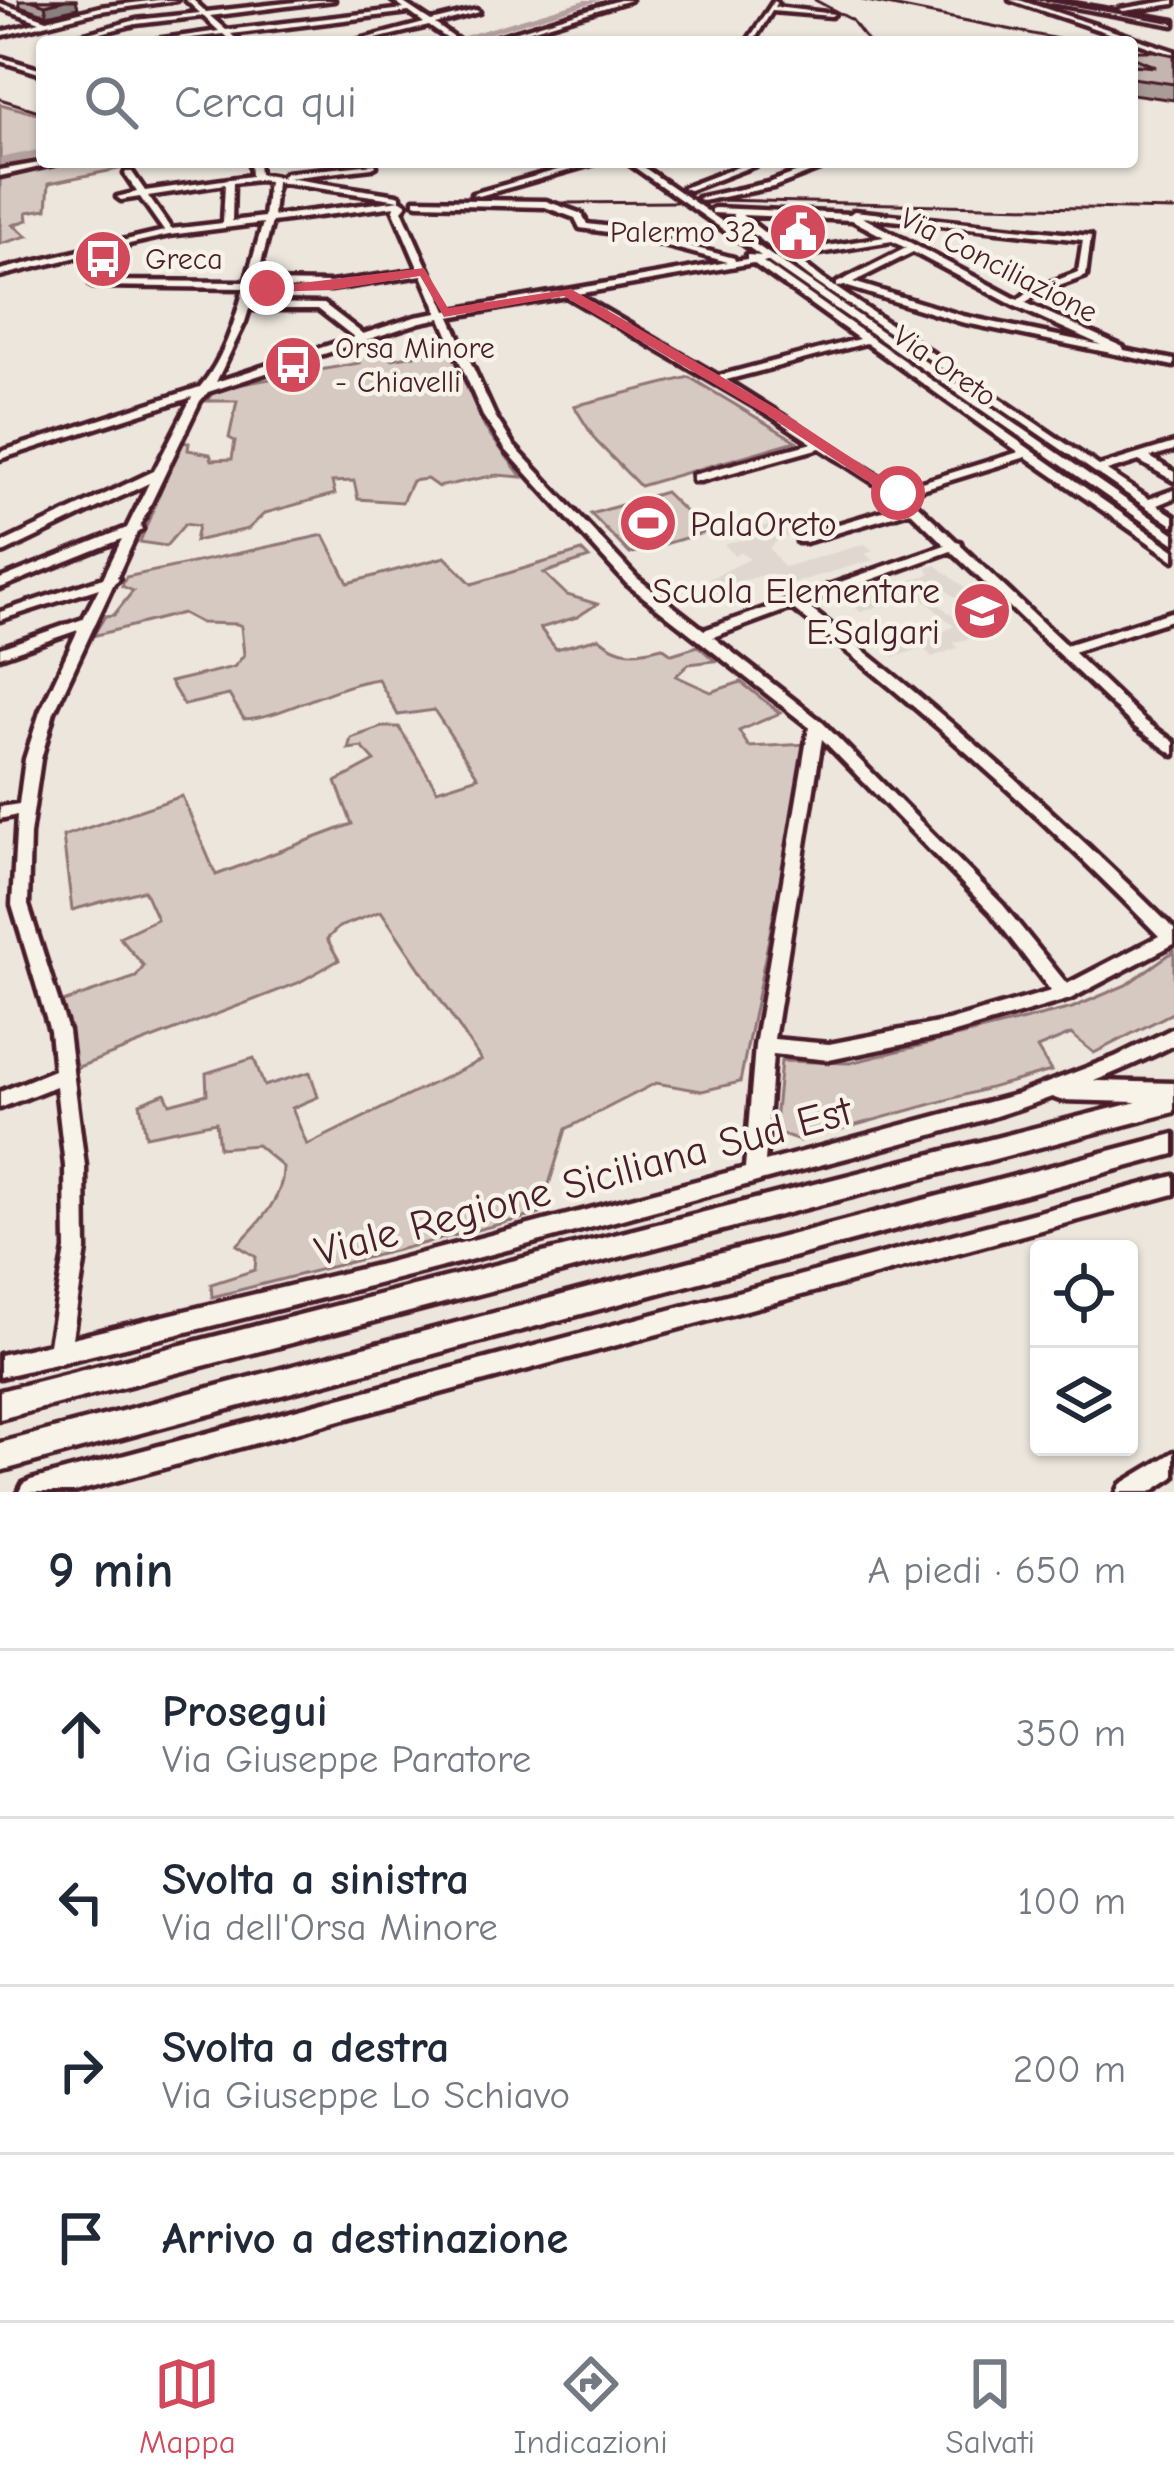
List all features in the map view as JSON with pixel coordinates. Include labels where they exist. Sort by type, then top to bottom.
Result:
[{"type":"main road","points":[[1060,1090],[1174,1097]]},
{"type":"main road","name":"Viale Regione Siciliana Sud Est","points":[[0,1405],[1174,1097]]},
{"type":"main road","points":[[0,1457],[1174,1144]]},
{"type":"main road","points":[[1128,1156],[1174,1154]]},
{"type":"street","points":[[74,0],[143,21]]},
{"type":"street","points":[[0,34],[133,3],[174,0]]},
{"type":"street","points":[[189,0],[228,36]]},
{"type":"street","points":[[244,0],[286,36]]},
{"type":"street","points":[[87,36],[143,21],[331,0]]},
{"type":"street","points":[[395,0],[448,36]]},
{"type":"street","points":[[504,36],[627,0]]},
{"type":"street","points":[[754,36],[776,0]]},
{"type":"street","points":[[1035,0],[1119,11],[1174,2]]},
{"type":"street","points":[[1017,1],[1123,36]]},
{"type":"street","points":[[305,2],[347,34]]},
{"type":"street","points":[[1070,2],[1174,23]]},
{"type":"street","points":[[2,8],[20,3]]},
{"type":"street","points":[[133,3],[156,36]]},
{"type":"street","points":[[2,8],[75,36]]},
{"type":"street","points":[[771,9],[831,14]]},
{"type":"street","points":[[200,36],[410,10]]},
{"type":"street","points":[[380,36],[476,12]]},
{"type":"street","points":[[1138,41],[1174,53]]},
{"type":"street","points":[[0,58],[36,70]]},
{"type":"street","points":[[26,67],[36,64]]},
{"type":"street","points":[[0,172],[36,166]]},
{"type":"street","points":[[178,168],[189,188]]},
{"type":"street","points":[[59,1352],[76,1250],[75,1166],[58,1030],[20,905],[26,808],[47,712],[245,306],[268,220],[257,168]]},
{"type":"street","points":[[285,168],[287,178]]},
{"type":"street","points":[[287,178],[312,168]]},
{"type":"street","points":[[344,168],[354,193]]},
{"type":"street","points":[[374,168],[401,201]]},
{"type":"street","points":[[535,168],[548,178]]},
{"type":"street","points":[[0,273],[170,232],[462,196],[577,168]]},
{"type":"street","name":"Via Oreto","points":[[641,168],[701,204]]},
{"type":"street","points":[[667,187],[687,188],[742,168]]},
{"type":"street","points":[[701,204],[817,168]]},
{"type":"street","points":[[129,174],[170,232]]},
{"type":"street","points":[[121,196],[229,180],[287,178],[401,201]]},
{"type":"street","points":[[227,224],[229,180]]},
{"type":"street","points":[[514,186],[534,197]]},
{"type":"street","name":"Via Oreto","points":[[687,188],[768,258],[1174,539]]},
{"type":"street","points":[[418,199],[546,204],[579,216],[584,226],[621,231],[736,263]]},
{"type":"street","points":[[401,201],[397,209],[424,272],[489,416],[510,448],[632,581],[817,725],[997,909],[1064,994]]},
{"type":"street","name":"Via Oreto","points":[[701,204],[698,221],[1174,556]]},
{"type":"street","name":"Via Oreto","points":[[737,212],[820,281],[1174,522]]},
{"type":"street","points":[[826,213],[899,216],[1088,238],[1083,274],[1032,293],[1019,304]]},
{"type":"street","name":"Via Conciliazione","points":[[713,214],[854,217],[1019,304],[1119,350]]},
{"type":"street","points":[[789,255],[895,240],[899,216]]},
{"type":"street","points":[[127,241],[95,284],[250,289],[332,286],[424,272]]},
{"type":"street","points":[[848,284],[912,248]]},
{"type":"street","points":[[0,456],[444,313],[768,258]]},
{"type":"street","points":[[820,281],[848,284],[962,319],[1174,363]]},
{"type":"street","points":[[566,292],[898,493],[1063,652],[1174,750]]},
{"type":"street","points":[[245,306],[320,306],[360,337]]},
{"type":"street","points":[[715,380],[867,340]]},
{"type":"street","points":[[697,478],[820,443]]},
{"type":"street","points":[[1098,470],[1174,446]]},
{"type":"street","points":[[898,493],[1027,453]]},
{"type":"street","points":[[1141,457],[1174,477]]},
{"type":"street","points":[[0,548],[160,473]]},
{"type":"street","points":[[1147,504],[1174,494]]},
{"type":"street","points":[[802,539],[913,506]]},
{"type":"street","points":[[4,578],[136,529]]},
{"type":"street","points":[[702,636],[956,545]]},
{"type":"street","points":[[0,616],[112,579]]},
{"type":"street","points":[[764,1046],[829,1052],[948,1028],[1064,994],[1172,937],[1056,819],[974,746],[902,683],[794,603]]},
{"type":"street","points":[[1063,652],[1174,615]]},
{"type":"street","points":[[0,652],[89,622]]},
{"type":"street","points":[[754,1174],[764,1046],[817,725]]},
{"type":"street","points":[[0,813],[26,808]]},
{"type":"street","name":"Viale Regione Siciliana Sud Est","points":[[0,1366],[511,1242],[999,1112],[1116,1068],[1174,1036]]},
{"type":"street","points":[[0,1100],[64,1074]]},
{"type":"street","points":[[34,1492],[1174,1185]]},
{"type":"street","points":[[1129,1492],[1174,1464]]},
{"type":"shaded area","points":[[0,104],[36,113],[36,162],[0,168]]},
{"type":"shaded area","points":[[36,168],[123,168],[49,183],[47,209],[27,212],[28,220],[13,225],[28,236],[0,244],[0,176]]},
{"type":"shaded area","points":[[360,344],[392,359],[450,349],[485,428],[522,477],[496,475],[438,487],[427,479],[412,481],[402,502],[358,499],[354,481],[332,482],[335,494],[265,513],[248,529],[195,541],[198,526],[185,524],[166,546],[140,542],[180,442],[189,443],[188,450],[210,454],[212,460],[232,459],[235,441],[229,438],[237,401],[207,401],[215,389],[359,363],[348,349]]},
{"type":"shaded area","points":[[689,377],[796,441],[640,486],[596,441],[574,406]]},
{"type":"shaded area","name":"PalaOreto","points":[[665,492],[706,532],[630,554],[591,514]]},
{"type":"shaded area","points":[[807,518],[817,529],[779,539],[769,548],[784,567],[865,544],[873,551],[865,554],[873,560],[779,587],[773,582],[778,578],[770,573],[717,588],[709,579],[750,559],[741,552],[734,555],[724,544],[762,535],[755,528]]},
{"type":"shaded area","points":[[324,535],[348,583],[445,557],[472,584],[582,551],[589,558],[544,573],[567,595],[597,604],[577,617],[540,628],[556,649],[599,638],[629,652],[662,647],[672,654],[698,646],[715,661],[689,664],[676,676],[711,692],[741,682],[780,713],[739,731],[749,747],[808,744],[740,1082],[702,1091],[656,1083],[566,1129],[540,1214],[212,1297],[211,1284],[255,1270],[256,1257],[237,1245],[274,1200],[283,1167],[257,1145],[219,1148],[216,1122],[146,1136],[140,1103],[165,1093],[170,1104],[207,1094],[206,1073],[254,1058],[264,1086],[310,1072],[318,1097],[292,1108],[307,1145],[481,1060],[381,911],[339,927],[327,939],[339,960],[298,983],[76,1068],[60,1003],[136,977],[144,966],[119,937],[157,919],[144,890],[72,910],[63,836],[182,796],[216,875],[352,824],[336,782],[375,761],[362,747],[348,749],[351,738],[382,727],[399,727],[437,790],[478,777],[434,710],[398,715],[378,679],[260,717],[244,719],[229,695],[184,705],[170,682],[234,667],[244,655],[237,624],[201,623],[182,613],[93,636],[105,616],[114,615],[133,591],[122,586],[126,577]]},
{"type":"shaded area","name":"Scuola Elementare E.Salgari","points":[[936,565],[994,611],[977,615],[941,586],[925,593],[967,628],[977,627],[987,635],[954,642],[957,648],[932,657],[923,648],[894,657],[861,627],[882,621],[898,636],[909,634],[921,645],[954,626],[918,594],[860,612],[849,601],[930,574],[926,568]]},
{"type":"shaded area","points":[[1174,951],[1174,1012],[1094,1053],[1071,1034],[1037,1048],[1051,1071],[799,1141],[774,1132],[781,1061],[850,1063],[1072,1008],[1126,985]]},
{"type":"building","points":[[1138,51],[1174,55],[1174,84],[1138,79],[1138,66],[1156,67],[1138,60]]},
{"type":"building","points":[[798,215],[809,225],[795,226],[784,217]]},
{"type":"waterway","points":[[471,36],[596,0]]},
{"type":"waterway","points":[[0,162],[36,154]]},
{"type":"tram line","points":[[1046,0],[1174,22]]},
{"type":"railway","points":[[815,0],[852,20],[864,36]]},
{"type":"railway","points":[[862,0],[1043,36]]},
{"type":"railway","points":[[0,99],[36,110]]},
{"type":"railway","points":[[729,190],[800,168]]},
{"type":"railway","points":[[714,200],[1174,210]]},
{"type":"railway","points":[[562,203],[676,202]]},
{"type":"place","name":"Palermo 32","points":[[798,232]]},
{"type":"place","name":"Greca","points":[[103,259]]},
{"type":"place","name":"Orsa Minore - Chiavelli","points":[[293,365]]},
{"type":"place","name":"PalaOreto","points":[[648,523]]},
{"type":"place","name":"Scuola Elementare E.Salgari","points":[[982,611]]},
{"type":"route","points":[[267,288],[332,286],[424,272],[444,313],[566,292],[772,412],[898,493]]}]
